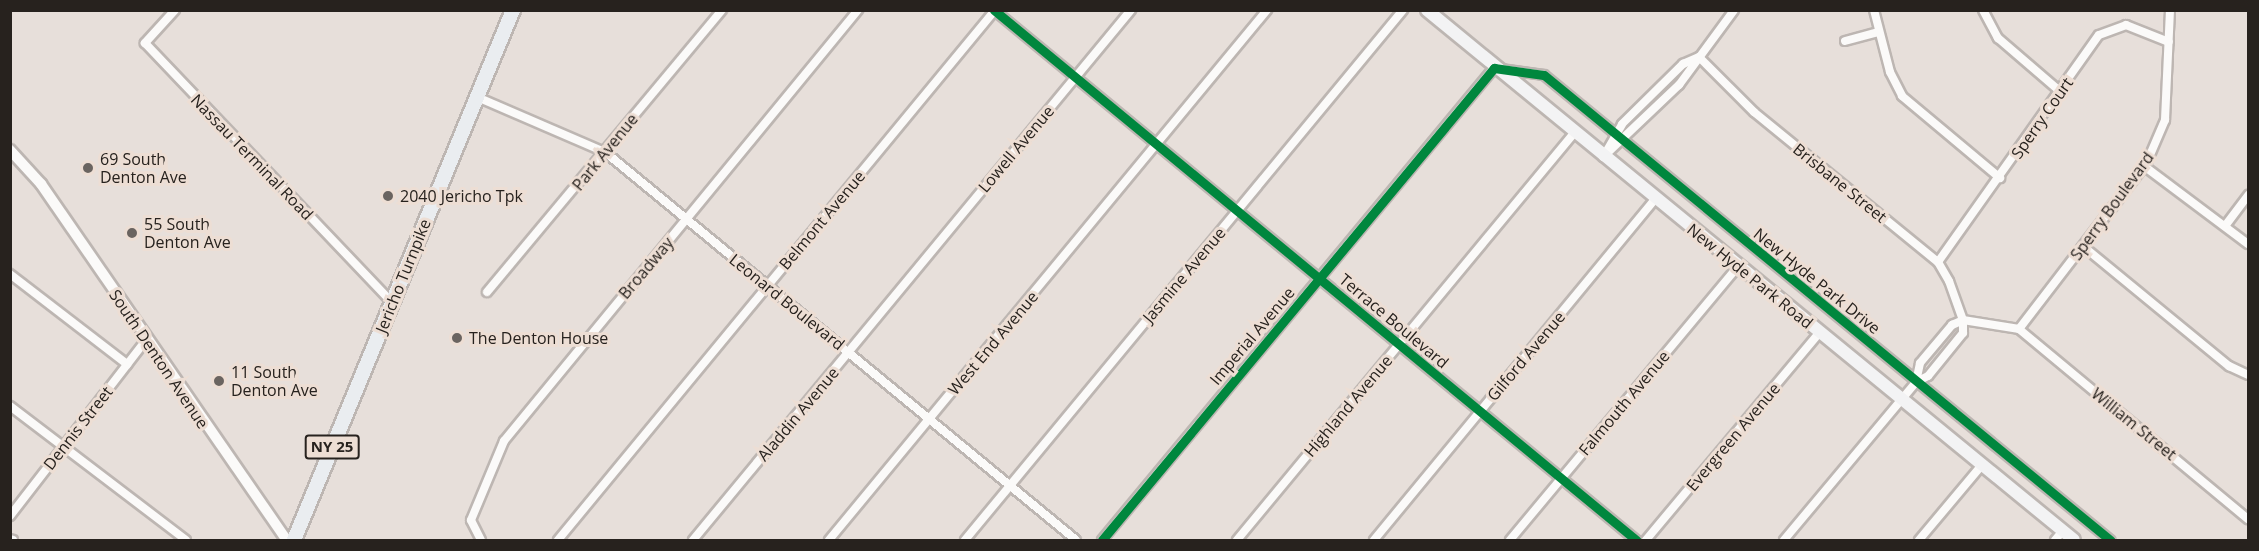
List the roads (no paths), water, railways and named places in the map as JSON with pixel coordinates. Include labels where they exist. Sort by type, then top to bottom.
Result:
[{"type":"main road","name":"Jericho Turnpike","points":[[294,540],[513,10]]},
{"type":"main road","name":"New Hyde Park Road","points":[[1427,10],[1655,200],[1982,465],[2059,536],[2073,540]]},
{"type":"street","name":"Nassau Terminal Road","points":[[175,10],[145,44],[392,302]]},
{"type":"street","name":"Park Avenue","points":[[487,292],[722,10]]},
{"type":"street","name":"Broadway","points":[[480,540],[471,520],[504,441],[858,10]]},
{"type":"street","name":"Lowell Avenue","points":[[902,287],[1131,10]]},
{"type":"street","name":"West End Avenue","points":[[830,540],[1267,10]]},
{"type":"street","name":"Jasmine Avenue","points":[[965,540],[1403,10]]},
{"type":"street","points":[[1603,157],[1623,142],[1699,57],[1734,10]]},
{"type":"street","points":[[1874,10],[1879,32],[1902,96],[2000,178]]},
{"type":"street","points":[[1983,10],[1998,38],[2062,93]]},
{"type":"street","name":"Sperry Boulevard","points":[[2019,329],[2144,166],[2165,120],[2170,10]]},
{"type":"street","name":"Terrace Boulevard","points":[[994,11],[1636,540]]},
{"type":"street","name":"Belmont Avenue","points":[[558,540],[994,11]]},
{"type":"street","name":"Sperry Court","points":[[1938,262],[2105,31],[2142,27],[2169,42]]},
{"type":"street","points":[[1845,41],[1879,32]]},
{"type":"street","points":[[1603,157],[1614,134],[1683,64],[1699,57]]},
{"type":"street","name":"Brisbane Street","points":[[1699,57],[1754,112],[1938,262],[1963,320]]},
{"type":"street","name":"New Hyde Park Drive","points":[[1494,68],[1544,75],[2110,540]]},
{"type":"street","name":"Imperial Avenue","points":[[1102,540],[1494,68]]},
{"type":"street","name":"Leonard Boulevard","points":[[477,97],[605,152],[1076,540]]},
{"type":"street","name":"Highland Avenue","points":[[1237,540],[1574,133]]},
{"type":"street","name":"South Denton Avenue","points":[[10,150],[34,176],[287,540]]},
{"type":"street","points":[[2144,166],[2248,244]]},
{"type":"street","points":[[2225,226],[2248,195]]},
{"type":"street","name":"Gilford Avenue","points":[[1374,540],[1655,200]]},
{"type":"street","points":[[2084,247],[2229,366],[2248,375]]},
{"type":"street","name":"Falmouth Avenue","points":[[1510,540],[1738,266]]},
{"type":"street","points":[[10,274],[127,364]]},
{"type":"street","name":"Aladdin Avenue","points":[[693,540],[902,287]]},
{"type":"street","points":[[1784,540],[1916,381],[1920,363],[1963,320]]},
{"type":"street","points":[[1916,381],[1928,376],[1964,333],[1963,320]]},
{"type":"street","points":[[1963,320],[2019,329]]},
{"type":"street","name":"William Street","points":[[2019,329],[2248,519]]},
{"type":"street","name":"Evergreen Avenue","points":[[1646,540],[1819,333]]},
{"type":"street","name":"Dennis Street","points":[[10,516],[146,340]]},
{"type":"street","points":[[10,406],[186,540]]},
{"type":"street","points":[[1919,540],[1982,465]]},
{"type":"place","name":"69 South Denton Ave","points":[[88,168]]},
{"type":"place","name":"2040 Jericho Tpk","points":[[388,196]]},
{"type":"place","name":"55 South Denton Ave","points":[[132,233]]},
{"type":"place","name":"The Denton House","points":[[457,338]]},
{"type":"place","name":"11 South Denton Ave","points":[[219,381]]}]
